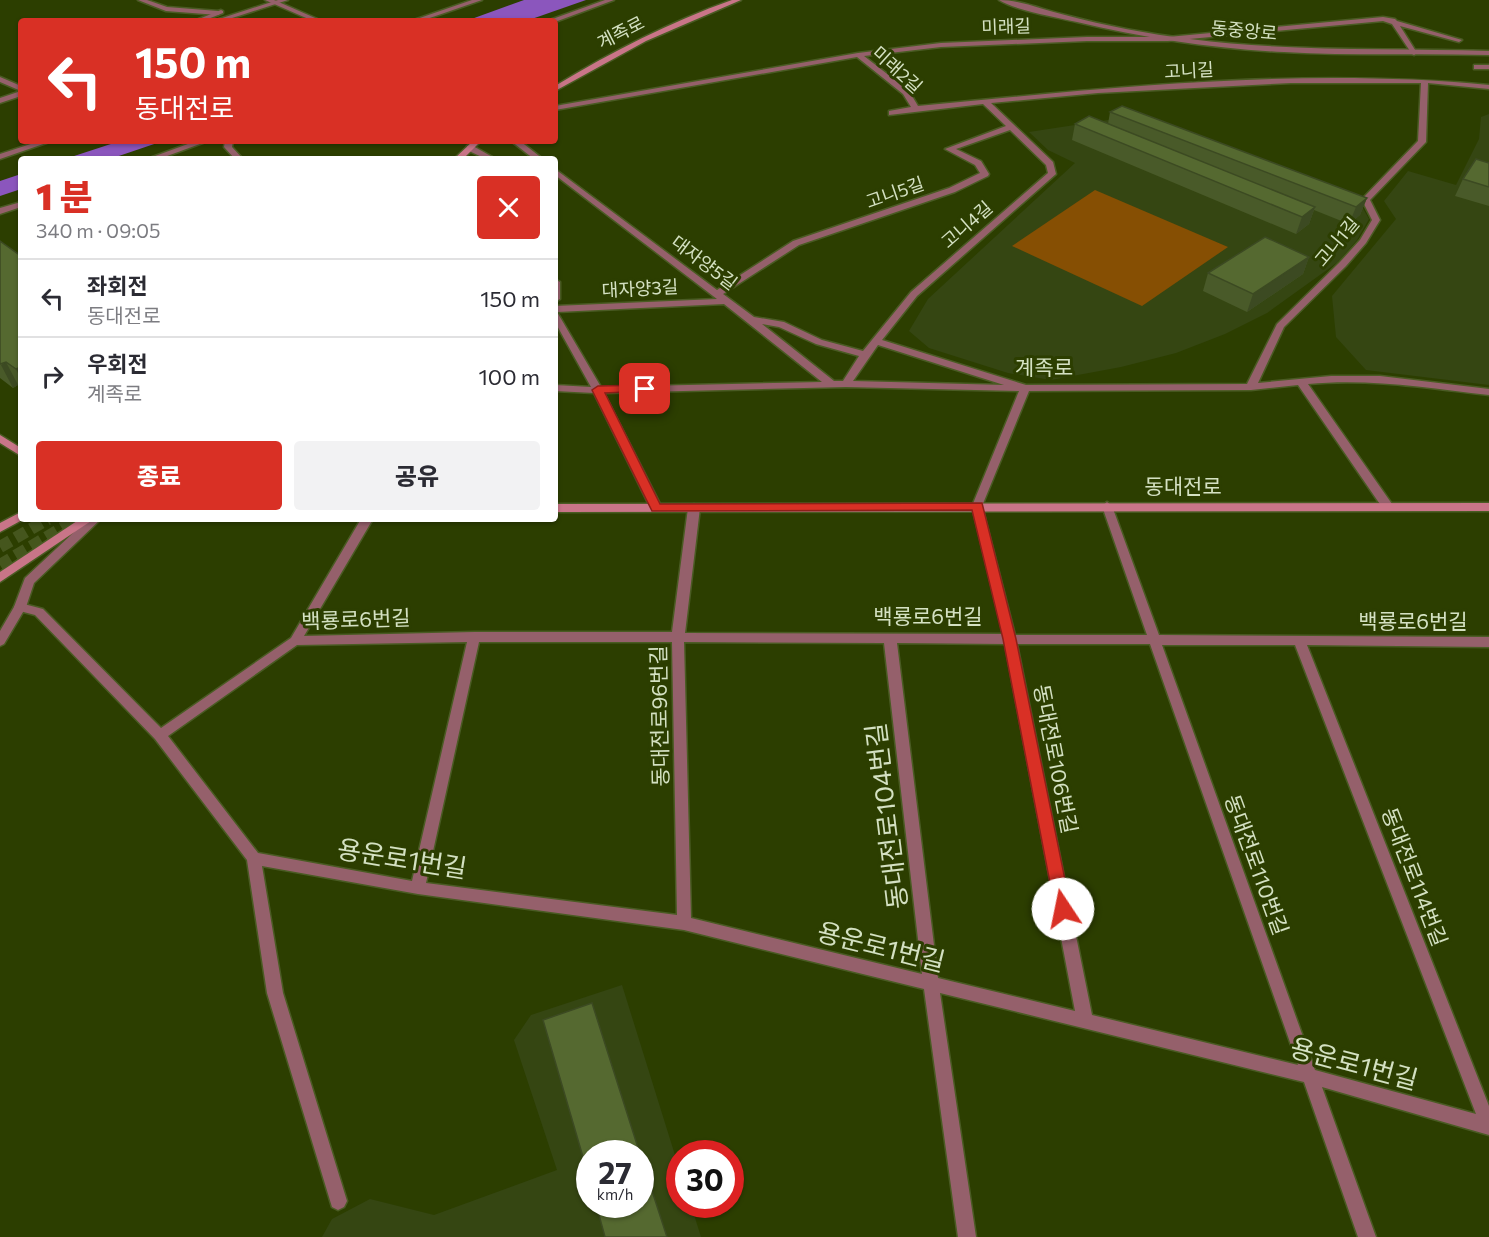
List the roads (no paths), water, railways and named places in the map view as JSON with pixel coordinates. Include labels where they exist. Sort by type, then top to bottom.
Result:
[{"type":"main road","name":"계족로","points":[[558,87],[613,54],[683,20],[738,0]]},
{"type":"main road","points":[[461,156],[474,144]]},
{"type":"main road","points":[[0,438],[18,451]]},
{"type":"main road","name":"동대전로","points":[[558,508],[1489,507]]},
{"type":"main road","points":[[0,528],[18,518]]},
{"type":"main road","points":[[0,578],[84,522]]},
{"type":"street","points":[[141,0],[166,9],[217,17],[285,0]]},
{"type":"street","points":[[217,17],[263,0]]},
{"type":"street","points":[[423,18],[479,0]]},
{"type":"street","points":[[558,18],[610,0]]},
{"type":"street","name":"동중앙로","points":[[1002,0],[1111,29],[1168,39],[1253,48],[1489,53]]},
{"type":"street","points":[[272,2],[312,18]]},
{"type":"street","name":"미래길","points":[[558,107],[858,55],[992,42],[1168,39],[1365,20],[1393,20],[1459,40]]},
{"type":"street","points":[[1393,20],[1414,53]]},
{"type":"street","name":"미래2길","points":[[858,55],[906,93],[916,108]]},
{"type":"street","points":[[1477,67],[1489,67]]},
{"type":"street","points":[[0,79],[18,88]]},
{"type":"street","name":"고니길","points":[[892,112],[1098,91],[1268,82],[1425,81],[1489,87]]},
{"type":"street","name":"고니1길","points":[[1251,387],[1280,326],[1363,241],[1376,220],[1366,200],[1422,142],[1425,81]]},
{"type":"street","points":[[0,92],[18,89]]},
{"type":"street","points":[[0,101],[18,90]]},
{"type":"street","name":"고니4길","points":[[846,384],[865,354],[914,294],[1052,174],[1050,164],[985,102]]},
{"type":"street","name":"고니5길","points":[[717,294],[796,243],[952,190],[985,174],[978,163],[949,149],[1011,127]]},
{"type":"street","points":[[0,157],[39,144]]},
{"type":"street","points":[[160,156],[195,144]]},
{"type":"street","points":[[228,144],[228,147],[236,156]]},
{"type":"street","points":[[519,144],[535,156]]},
{"type":"street","points":[[470,148],[486,156]]},
{"type":"street","name":"대자양5길","points":[[558,173],[750,319],[831,384]]},
{"type":"street","points":[[0,211],[18,205]]},
{"type":"street","name":"대자양3길","points":[[558,312],[726,301]]},
{"type":"street","points":[[558,317],[598,390],[656,508]]},
{"type":"street","points":[[750,319],[781,324],[819,342],[865,354]]},
{"type":"street","points":[[876,341],[1024,388],[977,506]]},
{"type":"street","name":"계족로","points":[[558,388],[598,390],[831,384],[1024,388],[1251,387],[1301,382],[1380,379],[1489,392]]},
{"type":"street","points":[[1301,382],[1388,507]]},
{"type":"street","name":"동대전로106번길","points":[[977,506],[1010,639],[1085,1021]]},
{"type":"street","name":"동대전로110번길","points":[[1107,506],[1153,641],[1367,1237]]},
{"type":"street","name":"동대전로96번길","points":[[684,923],[678,637],[694,508]]},
{"type":"street","points":[[0,641],[20,607],[29,581],[92,522]]},
{"type":"street","points":[[295,641],[366,522]]},
{"type":"street","points":[[20,607],[39,612],[160,735],[254,858],[275,993],[338,1201]]},
{"type":"street","points":[[418,888],[474,637]]},
{"type":"street","name":"백룡로6번길","points":[[160,735],[295,641],[474,637],[678,637],[1300,643],[1489,642]]},
{"type":"street","name":"동대전로104번길","points":[[890,638],[932,985],[967,1237]]},
{"type":"street","name":"동대전로114번길","points":[[1300,643],[1489,1126]]},
{"type":"street","name":"용운로1번길","points":[[254,858],[418,888],[684,923],[1310,1076],[1489,1126]]},
{"type":"tunnel","points":[[0,547],[43,522]]},
{"type":"tunnel","points":[[0,565],[72,522]]}]
